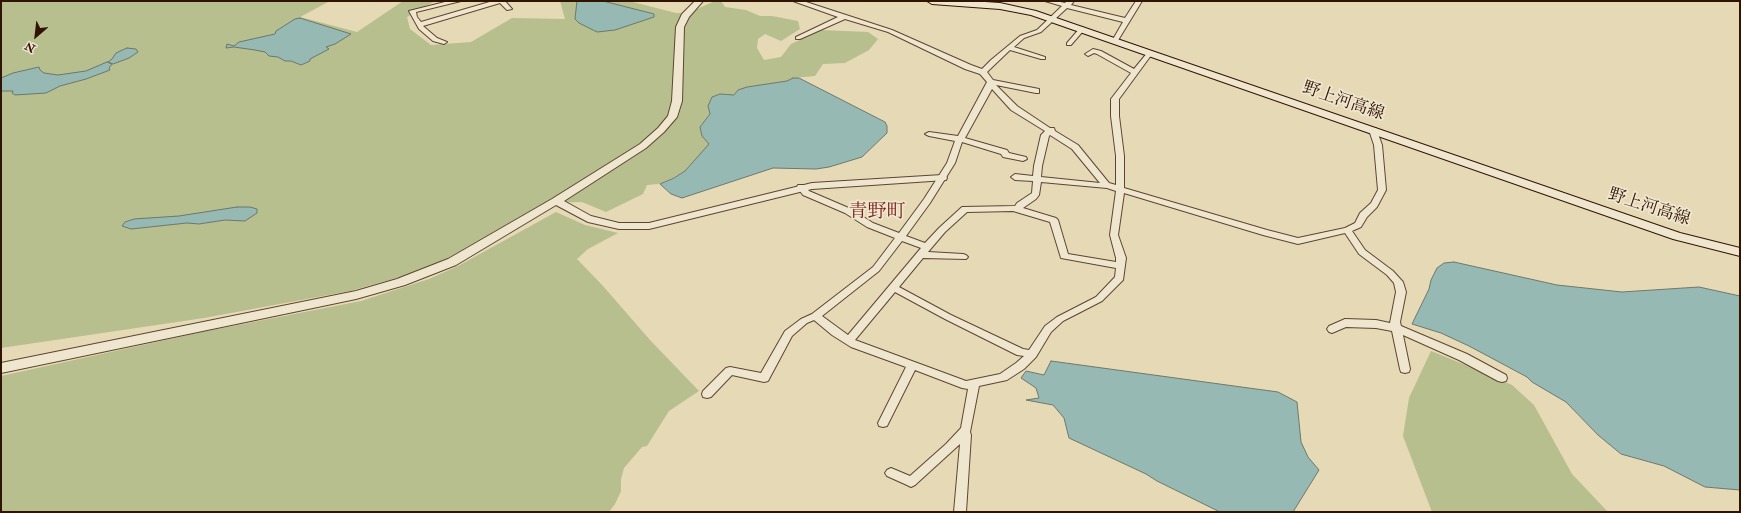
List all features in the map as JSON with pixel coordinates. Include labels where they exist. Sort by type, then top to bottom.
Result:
[{"type":"main road","name":"野上河高線","points":[[932,1],[1001,4],[1033,13],[1115,40],[1677,236],[1740,252]]},
{"type":"street","points":[[444,42],[435,40],[419,25],[414,18],[426,8],[458,1]]},
{"type":"street","points":[[419,25],[501,1],[509,9]]},
{"type":"street","points":[[1,368],[348,296],[401,282],[452,262],[556,201],[643,146],[661,130],[672,117],[677,101],[680,27],[685,16],[699,1]]},
{"type":"street","points":[[796,1],[904,36],[968,67],[983,72],[990,84],[1014,108],[1051,130],[1075,147],[1106,185]]},
{"type":"street","points":[[1048,1],[1068,3],[1128,21]]},
{"type":"street","points":[[1115,40],[1139,1]]},
{"type":"street","points":[[983,72],[1022,37],[1039,31],[1068,3]]},
{"type":"street","points":[[798,38],[845,16]]},
{"type":"street","points":[[1069,44],[1082,29]]},
{"type":"street","points":[[1009,48],[1043,58]]},
{"type":"street","points":[[1088,54],[1099,52],[1135,73]]},
{"type":"street","points":[[815,316],[849,341],[912,366],[966,385],[1003,377],[1020,366],[1032,354],[1048,329],[1060,319],[1099,299],[1120,278],[1121,258],[1114,235],[1121,182],[1120,156],[1115,116],[1115,99],[1150,53]]},
{"type":"street","points":[[990,84],[1036,91]]},
{"type":"street","points":[[707,394],[730,371],[764,378],[788,334],[804,321],[815,316],[876,270],[942,178],[951,163],[960,139],[990,84]]},
{"type":"street","points":[[1018,209],[1020,205],[1033,197],[1036,193],[1038,166],[1044,137],[1051,130]]},
{"type":"street","points":[[1015,177],[1106,185],[1266,233],[1298,241],[1347,230],[1358,225],[1363,215],[1374,205],[1382,190],[1378,145],[1373,130]]},
{"type":"street","points":[[929,134],[960,139],[1004,152],[1006,155],[1023,159]]},
{"type":"street","points":[[556,201],[588,219],[619,226],[648,226],[694,216],[801,187],[834,183],[942,178]]},
{"type":"street","points":[[801,187],[806,193],[848,211],[870,225],[900,237],[924,250],[926,256],[963,257]]},
{"type":"street","points":[[849,341],[924,250],[965,209],[1018,209],[1054,222],[1066,257],[1121,266]]},
{"type":"street","points":[[1347,230],[1362,252],[1390,273],[1398,282],[1401,292],[1395,322],[1405,369]]},
{"type":"street","points":[[894,288],[948,317],[1021,352],[1032,354]]},
{"type":"street","points":[[1332,329],[1345,323],[1376,324],[1396,328],[1463,357],[1502,378]]},
{"type":"street","points":[[883,423],[912,366]]},
{"type":"street","points":[[891,473],[911,482],[950,447],[966,430],[974,384]]},
{"type":"street","points":[[960,512],[966,436],[963,433]]},
{"type":"green space","points":[[1,1],[330,1],[300,17],[357,32],[403,1],[435,1],[407,17],[410,29],[431,45],[471,42],[512,18],[565,19],[560,1],[629,1],[676,13],[688,13],[715,1],[721,1],[725,7],[746,10],[760,16],[772,16],[798,21],[800,29],[781,41],[765,34],[758,39],[757,48],[764,60],[781,57],[791,44],[821,30],[868,32],[878,39],[869,50],[845,63],[823,64],[815,76],[793,78],[788,81],[747,87],[738,90],[734,95],[720,94],[712,97],[708,106],[710,114],[700,127],[702,136],[710,144],[700,155],[685,171],[659,184],[647,185],[643,194],[606,212],[582,202],[544,203],[446,259],[418,272],[350,291],[204,318],[1,348]]},
{"type":"green space","points":[[556,212],[585,225],[618,233],[588,249],[577,259],[603,286],[650,340],[699,391],[669,411],[647,446],[642,447],[624,468],[621,479],[621,491],[615,504],[609,512],[1,512],[1,376],[202,332],[361,301],[429,279],[458,266]]},
{"type":"green space","points":[[1431,351],[1512,385],[1534,405],[1572,474],[1608,512],[1432,512],[1403,436],[1409,398]]},
{"type":"water","points":[[577,1],[603,1],[654,14],[654,17],[615,30],[597,32],[579,23],[575,19]]},
{"type":"water","points":[[300,18],[351,34],[335,44],[326,47],[329,49],[301,65],[291,61],[285,61],[278,57],[269,56],[265,52],[234,47],[226,48],[227,44],[234,46],[239,42],[275,34],[276,31],[295,19]]},
{"type":"water","points":[[127,48],[136,49],[138,52],[129,58],[113,64],[108,62],[116,53]]},
{"type":"water","points":[[107,62],[112,64],[109,68],[110,70],[86,79],[60,86],[46,93],[15,95],[12,93],[13,91],[1,91],[1,78],[13,73],[39,67],[44,73],[58,75],[86,71]]},
{"type":"water","points":[[793,78],[799,78],[885,122],[887,126],[887,133],[862,157],[829,167],[816,169],[773,168],[682,198],[671,194],[660,184],[685,171],[709,144],[702,136],[700,127],[710,114],[708,106],[712,97],[720,94],[734,95],[738,90],[747,87],[787,81]]},
{"type":"water","points":[[237,207],[250,207],[257,209],[257,213],[245,221],[225,220],[199,224],[187,223],[131,229],[122,226],[125,222],[134,219],[179,216]]},
{"type":"water","points":[[1454,262],[1557,285],[1622,292],[1699,287],[1740,296],[1740,490],[1705,487],[1664,466],[1621,454],[1598,435],[1566,402],[1532,382],[1527,377],[1441,333],[1412,324],[1429,289],[1431,280],[1437,268],[1444,263]]},
{"type":"water","points":[[1051,361],[1278,392],[1297,402],[1301,442],[1308,457],[1319,470],[1293,512],[1220,512],[1157,481],[1146,474],[1069,438],[1064,418],[1053,405],[1026,400],[1039,398],[1036,388],[1021,378],[1026,371],[1044,375]]},
{"type":"district","name":"青野町","points":[[877,213]]}]
